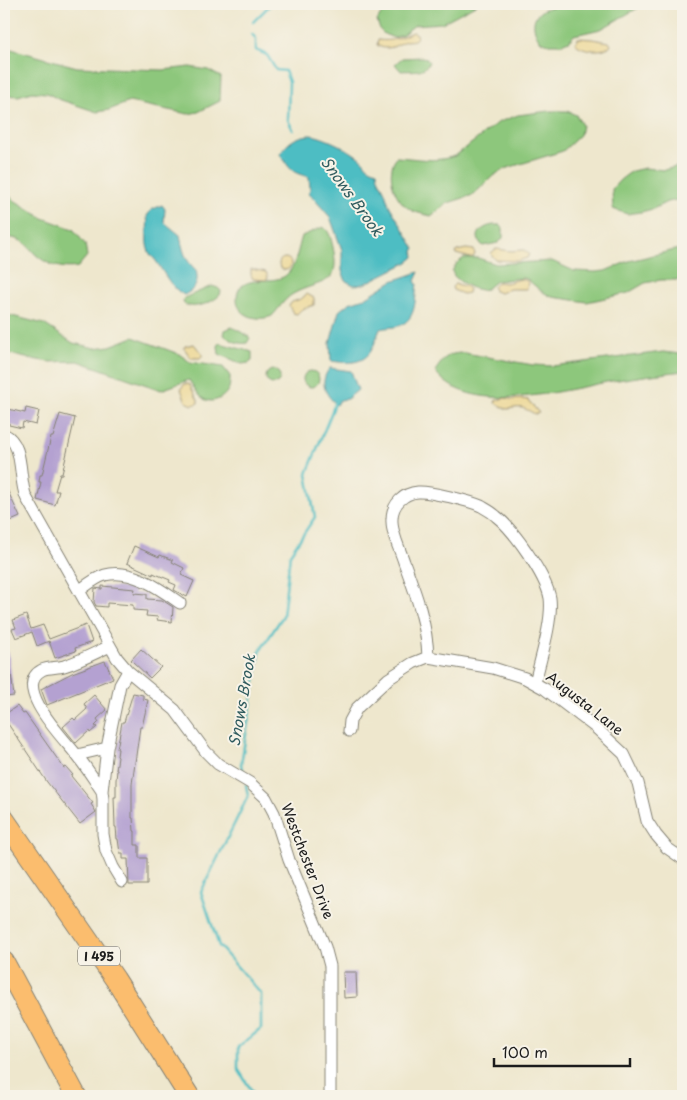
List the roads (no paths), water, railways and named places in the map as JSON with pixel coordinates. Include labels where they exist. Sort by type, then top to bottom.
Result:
[{"type":"highway","name":"I 495","points":[[4,820],[115,979],[188,1096]]},
{"type":"highway","points":[[4,962],[76,1096]]},
{"type":"street","name":"Westchester Drive","points":[[4,434],[14,443],[19,454],[21,479],[26,497],[110,646],[128,671],[175,710],[206,752],[218,764],[250,783],[262,793],[270,804],[289,860],[325,947],[330,966],[330,1096]]},
{"type":"street","points":[[349,731],[350,721],[357,708],[400,671],[428,657],[426,628],[396,538],[392,519],[398,501],[419,491],[473,503],[497,516],[512,532],[535,565],[546,584],[550,606],[535,683]]},
{"type":"street","points":[[78,591],[104,575],[122,574],[158,589],[180,603]]},
{"type":"street","points":[[102,791],[77,755],[38,706],[34,694],[33,680],[42,670],[73,663],[110,646]]},
{"type":"street","name":"Augusta Lane","points":[[428,657],[493,668],[535,683],[595,727],[624,754],[638,783],[648,821],[656,835],[667,848],[683,859]]},
{"type":"street","points":[[122,882],[113,868],[106,851],[103,834],[102,791],[107,748],[120,684],[128,671]]},
{"type":"street","points":[[77,755],[107,748]]},
{"type":"water","points":[[309,135],[322,138],[345,148],[358,156],[368,167],[377,171],[389,205],[415,249],[413,250],[414,257],[408,262],[364,284],[354,285],[346,281],[342,271],[342,250],[330,217],[309,193],[309,177],[292,170],[280,154],[292,141]]},
{"type":"water","points":[[162,205],[165,209],[164,222],[180,235],[186,258],[196,270],[196,285],[184,295],[171,284],[150,254],[148,248],[147,216],[151,210]]},
{"type":"water","points":[[419,272],[415,281],[417,284],[413,311],[408,320],[398,326],[380,329],[371,351],[363,359],[353,362],[331,361],[330,343],[339,311],[349,303],[365,298],[392,281]]},
{"type":"water","points":[[330,368],[351,371],[358,390],[347,399],[340,400],[337,405],[324,387],[325,378]]},
{"type":"waterway","name":"Snows Brook","points":[[253,22],[271,4]]},
{"type":"waterway","name":"Snows Brook","points":[[252,34],[256,39],[256,50],[267,55],[276,70],[285,71],[289,82],[288,120],[293,130]]},
{"type":"waterway","name":"Snows Brook","points":[[243,774],[241,764],[260,651],[283,616],[290,554],[315,517],[307,474],[336,401]]},
{"type":"waterway","name":"Snows Brook","points":[[246,785],[248,796],[201,892],[219,946],[261,994],[261,1029],[238,1047],[238,1069],[255,1096]]}]
